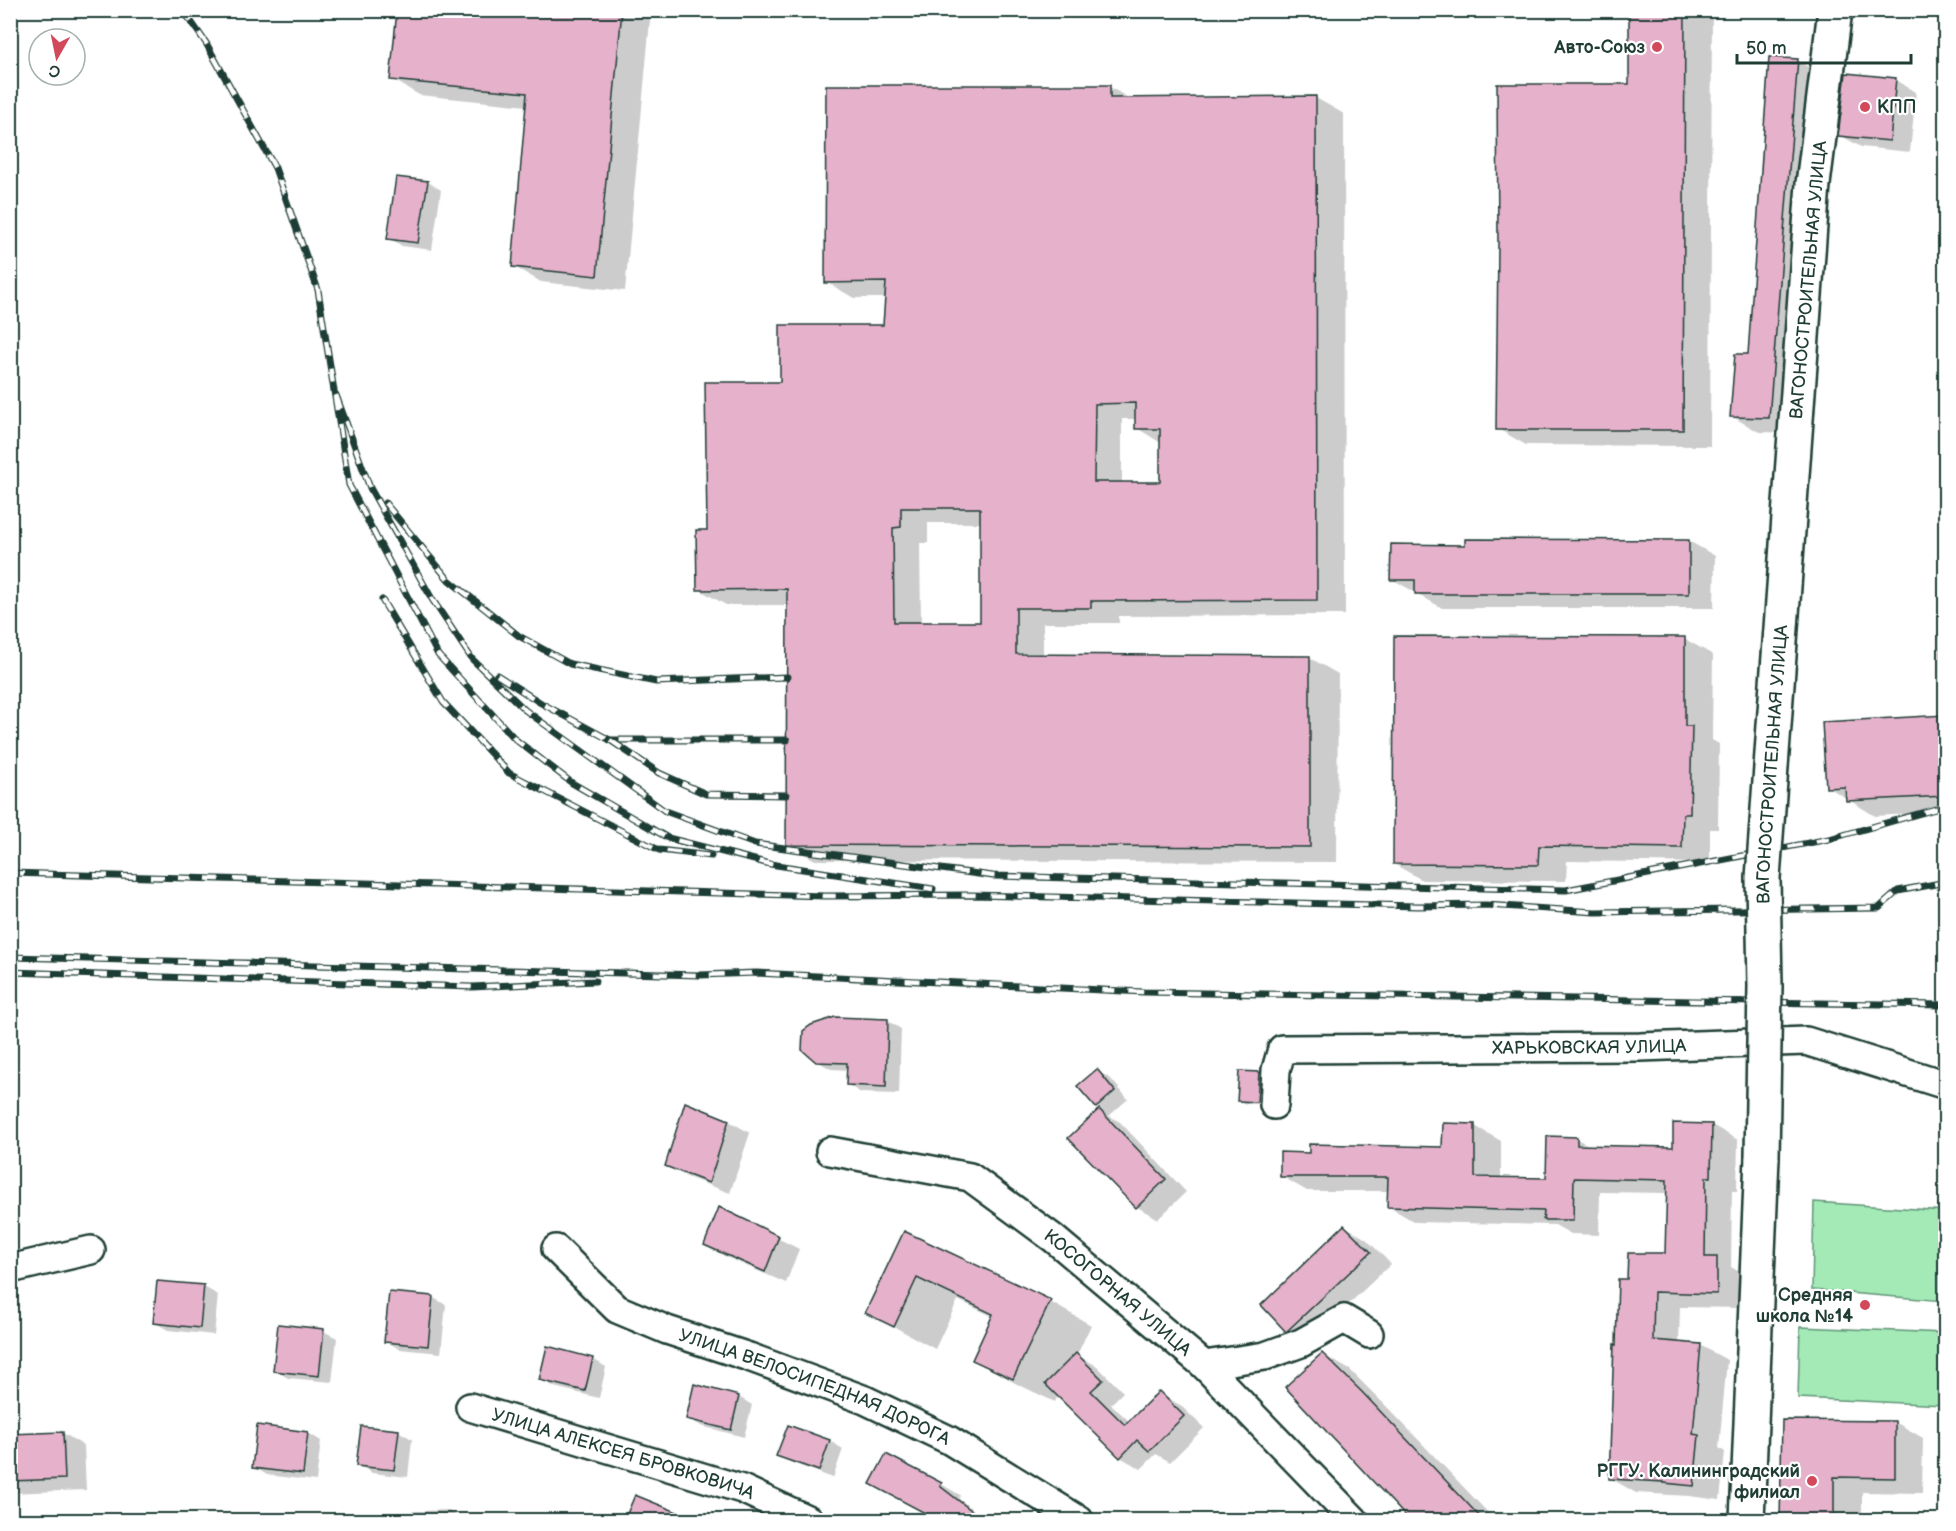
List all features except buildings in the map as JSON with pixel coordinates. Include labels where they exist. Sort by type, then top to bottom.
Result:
[{"type":"main road","name":"ВАГОНОСТРОИТЕЛЬНАЯ УЛИЦА","points":[[1747,1521],[1762,1157],[1763,878],[1813,184],[1835,10]]},
{"type":"street","name":"ХАРЬКОВСКАЯ УЛИЦА","points":[[1274,1105],[1276,1070],[1282,1049],[1640,1047],[1806,1041],[1946,1085]]},
{"type":"street","name":"КОСОГОРНАЯ УЛИЦА","points":[[830,1151],[970,1177],[1053,1238],[1204,1365],[1354,1521]]},
{"type":"street","name":"УЛИЦА ВЕЛОСИПЕДНАЯ ДОРОГА","points":[[556,1249],[617,1310],[865,1400],[949,1440],[1079,1521]]},
{"type":"street","points":[[10,1269],[91,1250]]},
{"type":"street","points":[[1204,1365],[1266,1356],[1300,1343],[1344,1319],[1369,1334]]},
{"type":"street","name":"УЛИЦА АЛЕКСЕЯ БРОВКОВИЧА","points":[[470,1407],[742,1489],[808,1521]]},
{"type":"green space","points":[[1814,1202],[1945,1211],[1945,1301],[1812,1290]]},
{"type":"green space","points":[[1800,1327],[1945,1333],[1944,1405],[1798,1398]]},
{"type":"railway","points":[[183,10],[206,43],[275,168],[318,290],[349,485],[438,655],[516,740],[572,783],[668,838],[770,864],[933,889]]},
{"type":"railway","points":[[336,395],[370,488],[432,599],[472,659],[525,710],[665,811],[755,844],[993,876],[1566,890],[1829,839],[1946,806]]},
{"type":"railway","points":[[385,503],[449,580],[519,636],[570,664],[656,682],[787,677]]},
{"type":"railway","points":[[382,600],[443,702],[509,773],[659,850],[711,856]]},
{"type":"railway","points":[[497,675],[541,703],[610,740],[787,740]]},
{"type":"railway","points":[[610,740],[659,773],[706,794],[786,795]]},
{"type":"railway","points":[[10,873],[825,896],[971,895],[1418,906],[1486,905],[1595,912],[1879,908],[1898,891],[1946,882]]},
{"type":"railway","points":[[10,957],[700,975],[756,973],[1144,992],[1946,1005]]},
{"type":"railway","points":[[10,972],[472,987],[595,981]]},
{"type":"place","name":"Авто-Союз","points":[[1657,47]]},
{"type":"place","name":"КПП","points":[[1865,107]]},
{"type":"place","name":"Средняя школа №14","points":[[1865,1305]]},
{"type":"place","name":"РГГУ. Калининградский филиал","points":[[1812,1481]]}]
